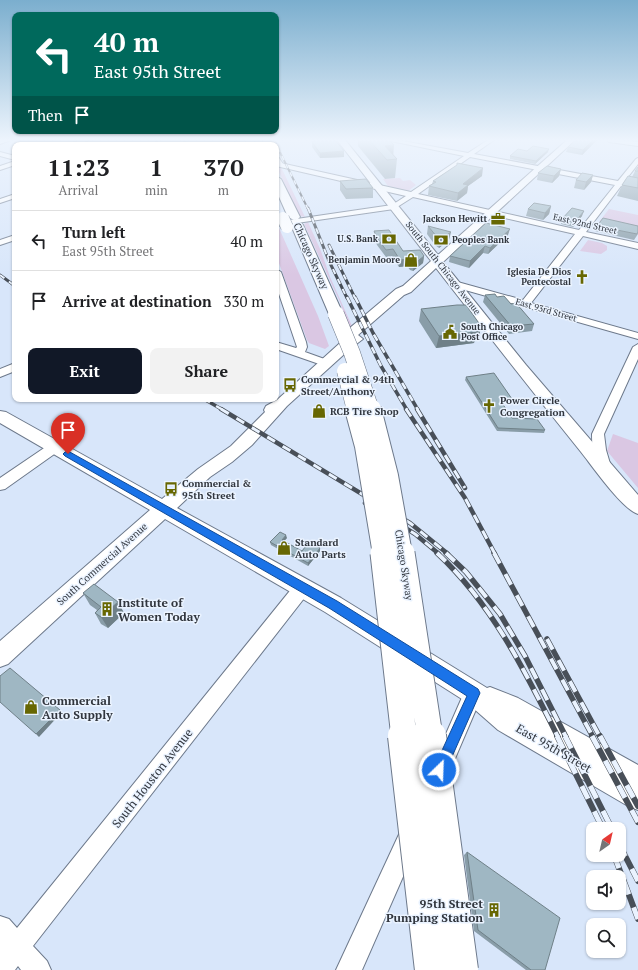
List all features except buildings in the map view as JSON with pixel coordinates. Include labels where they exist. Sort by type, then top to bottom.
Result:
[{"type":"highway","name":"Chicago Skyway","points":[[279,188],[289,222],[330,314],[356,364],[370,408],[394,506],[423,687],[462,970]]},
{"type":"highway","name":"Chicago Skyway","points":[[279,207],[289,222]]},
{"type":"highway","name":"Chicago Skyway","points":[[330,314],[365,446],[377,508],[391,613],[431,970]]},
{"type":"main road","name":"South Commercial Avenue","points":[[0,656],[204,472],[225,460],[264,425],[282,403],[346,345],[358,338],[407,294],[407,289],[521,185]]},
{"type":"main road","name":"South South Chicago Avenue","points":[[378,187],[454,284],[575,433],[638,507]]},
{"type":"main road","name":"East 95th Street","points":[[0,416],[303,587],[474,693],[508,721],[638,796]]},
{"type":"main road","name":"East 95th Street","points":[[474,693],[509,707],[638,780]]},
{"type":"street","name":"East 92nd Street","points":[[371,185],[638,246]]},
{"type":"street","points":[[289,222],[394,207],[426,185]]},
{"type":"street","points":[[525,304],[619,185]]},
{"type":"street","points":[[628,185],[638,187]]},
{"type":"street","points":[[0,201],[12,197]]},
{"type":"street","points":[[1,242],[12,238]]},
{"type":"street","points":[[1,242],[12,246]]},
{"type":"street","points":[[279,280],[301,342],[302,347],[299,353]]},
{"type":"street","name":"East 93rd Street","points":[[454,284],[638,336]]},
{"type":"street","points":[[279,346],[326,363]]},
{"type":"street","points":[[604,468],[599,450],[598,434],[638,347]]},
{"type":"street","points":[[0,374],[12,368]]},
{"type":"street","points":[[575,433],[585,435],[598,434]]},
{"type":"street","points":[[0,485],[55,447]]},
{"type":"street","name":"South Houston Avenue","points":[[0,969],[303,587]]},
{"type":"street","points":[[349,970],[474,693]]},
{"type":"street","points":[[0,928],[38,970]]},
{"type":"shaded area","points":[[285,185],[290,185],[305,217],[300,216]]},
{"type":"shaded area","points":[[387,185],[416,185],[408,191]]},
{"type":"shaded area","points":[[609,209],[638,215],[638,225],[635,230],[599,222]]},
{"type":"shaded area","points":[[308,222],[352,326],[349,328],[340,302],[304,224]]},
{"type":"shaded area","points":[[279,228],[318,316],[329,346],[325,349],[309,343],[279,263]]},
{"type":"shaded area","points":[[588,240],[602,243],[607,246],[607,250],[601,254],[580,251]]},
{"type":"shaded area","points":[[613,434],[638,443],[638,488],[607,451]]},
{"type":"railway","points":[[296,185],[308,209]]},
{"type":"railway","points":[[308,208],[329,261],[347,298]]},
{"type":"railway","points":[[329,245],[355,298]]},
{"type":"railway","points":[[0,275],[12,284]]},
{"type":"railway","points":[[347,297],[381,366],[407,410]]},
{"type":"railway","points":[[355,297],[373,333],[418,410]]},
{"type":"railway","points":[[209,402],[223,410]]},
{"type":"railway","points":[[221,409],[410,523],[448,554]]},
{"type":"railway","points":[[406,409],[465,498],[495,554]]},
{"type":"railway","points":[[417,409],[465,488]]},
{"type":"railway","points":[[365,503],[415,534],[439,554]]},
{"type":"railway","points":[[437,553],[457,573],[491,616],[520,663],[558,737]]},
{"type":"railway","points":[[446,553],[466,572],[500,614],[525,656],[566,737]]},
{"type":"railway","points":[[494,553],[593,737]]},
{"type":"railway","points":[[547,639],[600,737]]},
{"type":"railway","points":[[557,736],[600,822]]},
{"type":"railway","points":[[565,736],[608,822]]},
{"type":"railway","points":[[592,736],[638,822]]},
{"type":"railway","points":[[600,736],[638,806]]},
{"type":"railway","points":[[626,858],[638,881]]},
{"type":"railway","points":[[617,862],[638,919]]},
{"type":"place","name":"Jackson Hewitt","points":[[498,219]]},
{"type":"place","name":"U.S. Bank","points":[[389,239]]},
{"type":"place","name":"Peoples Bank","points":[[441,240]]},
{"type":"place","name":"Benjamin Moore","points":[[411,260]]},
{"type":"place","name":"Iglesia De Dios Pentecostal","points":[[582,277]]},
{"type":"place","name":"South Chicago Post Office","points":[[450,332]]},
{"type":"place","name":"Commercial & 94th Street/Anthony","points":[[290,385]]},
{"type":"place","name":"Power Circle Congregation","points":[[489,406]]},
{"type":"place","name":"RCB Tire Shop","points":[[319,411]]},
{"type":"place","name":"Commercial & 95th Street","points":[[171,489]]},
{"type":"place","name":"Standard Auto Parts","points":[[284,548]]},
{"type":"place","name":"Institute of Women Today","points":[[107,609]]},
{"type":"place","name":"Commercial Auto Supply","points":[[31,707]]},
{"type":"place","name":"95th Street Pumping Station","points":[[494,910]]},
{"type":"route","points":[[68,454],[333,605],[474,693],[439,770]]}]
